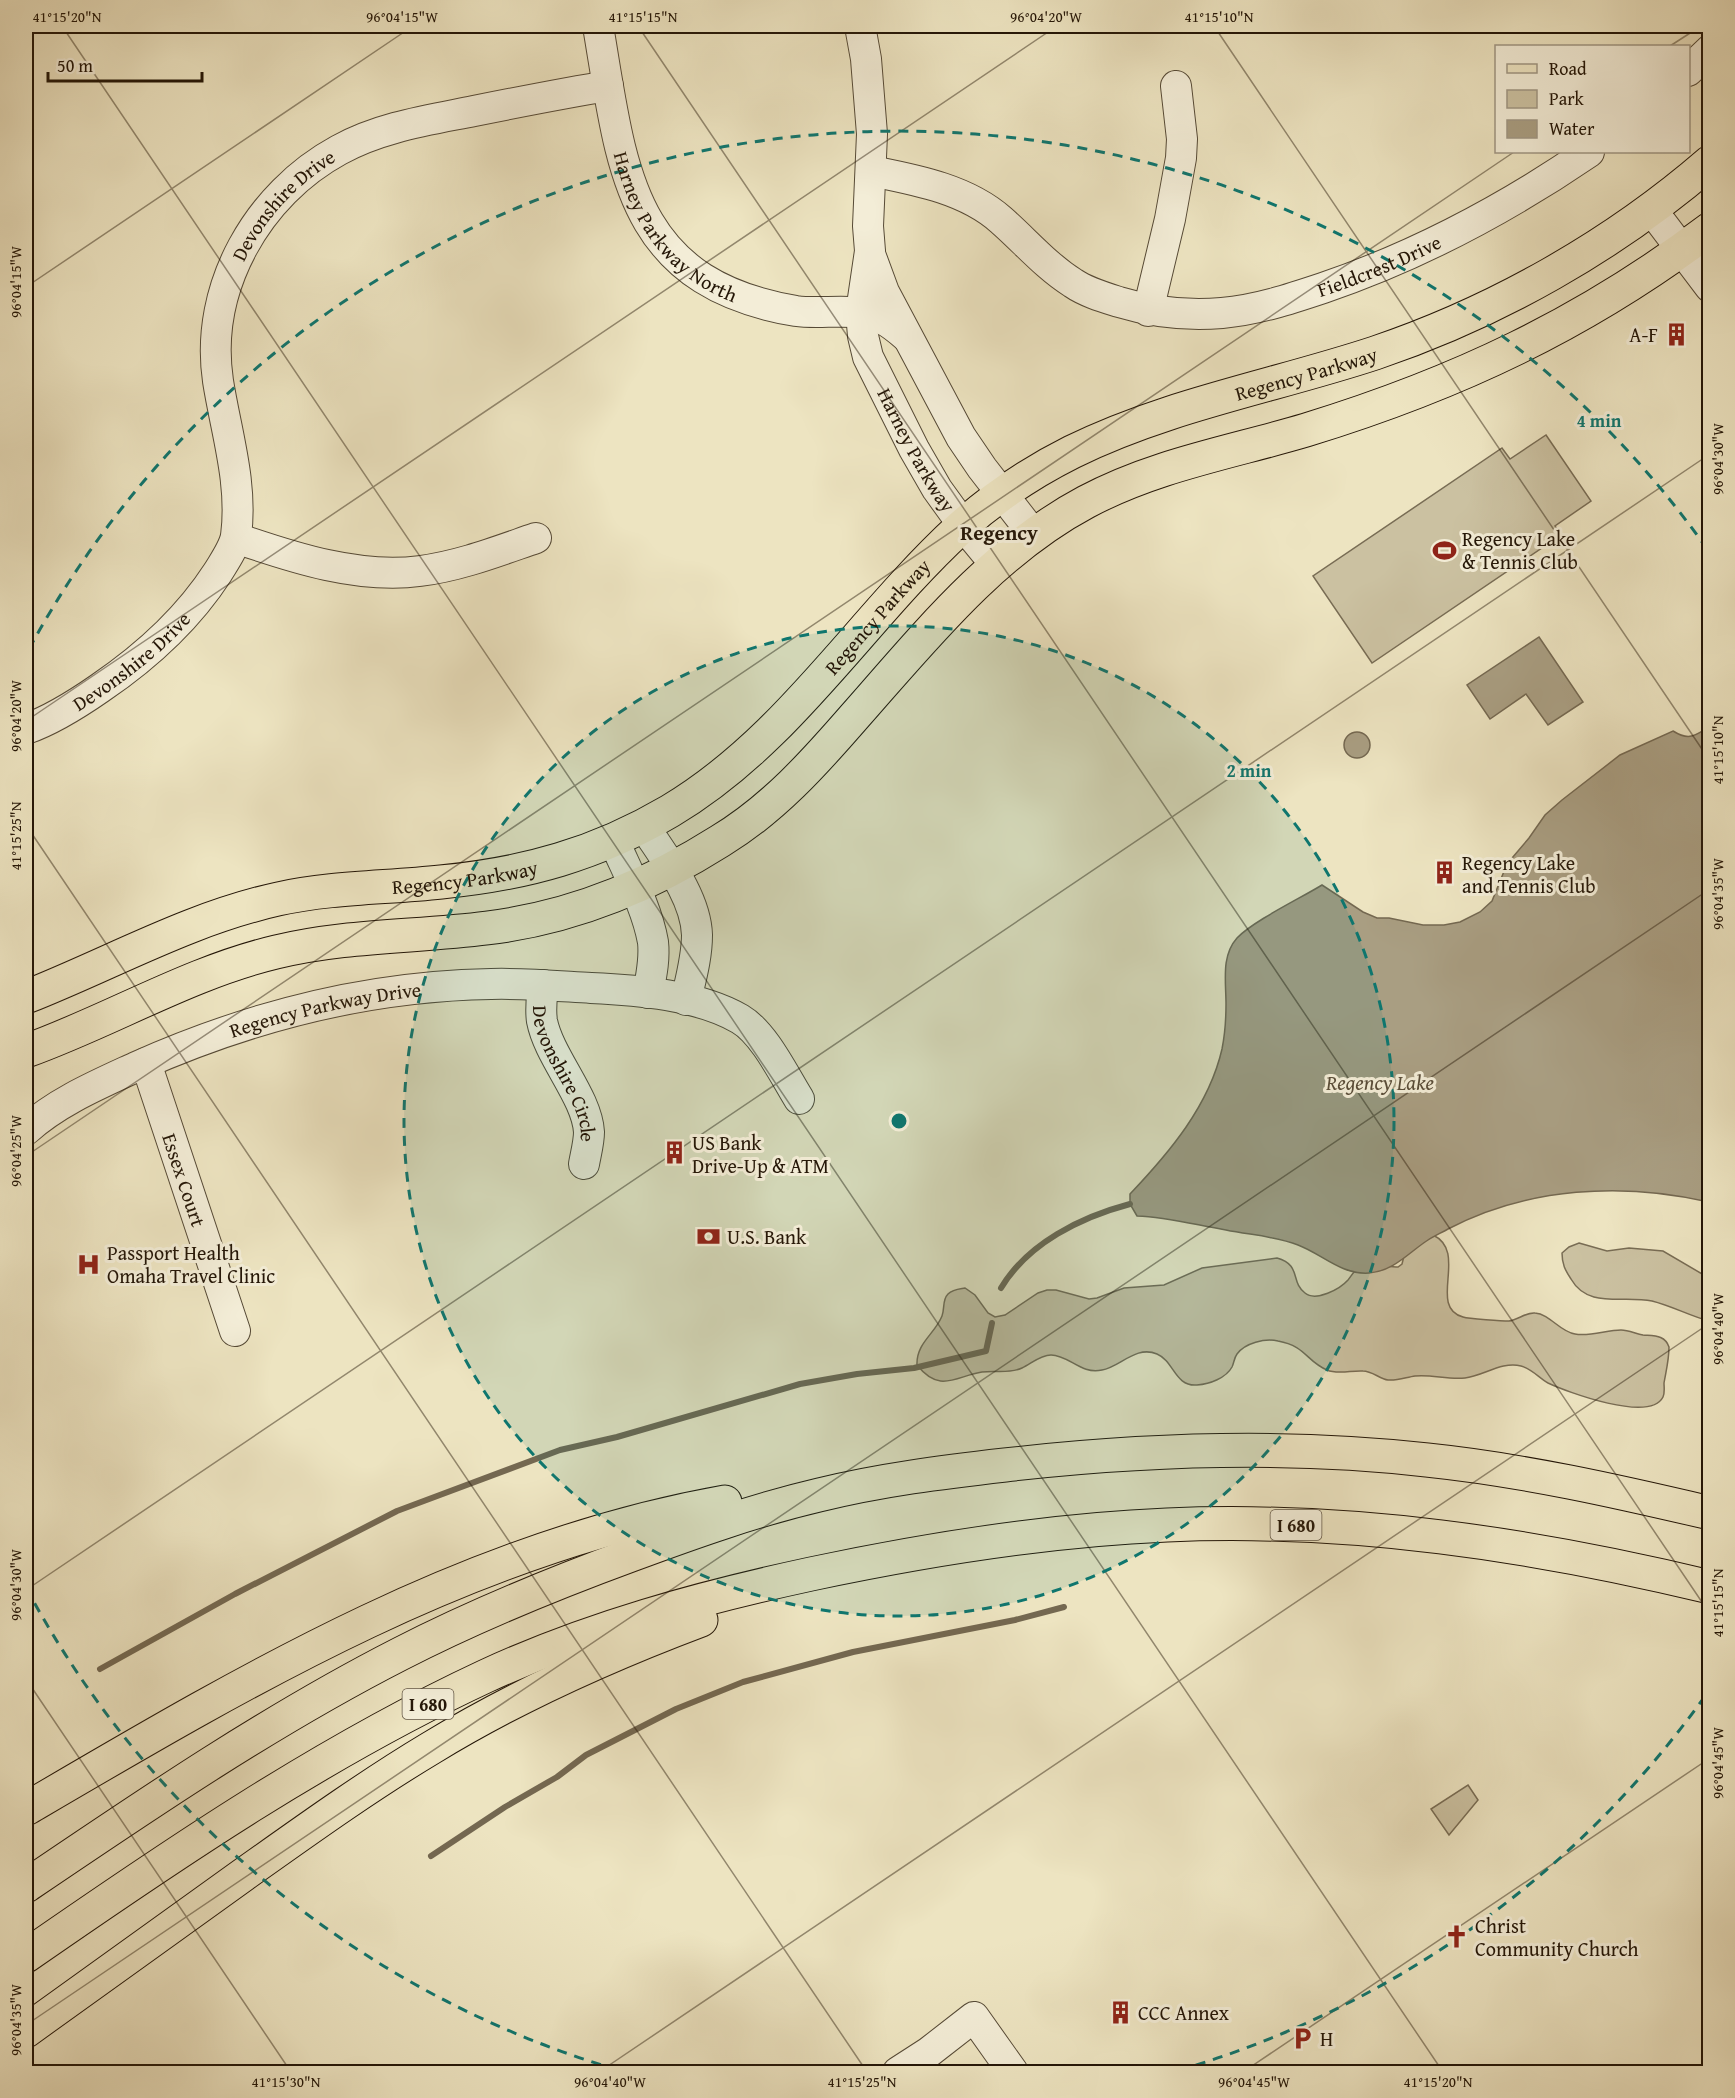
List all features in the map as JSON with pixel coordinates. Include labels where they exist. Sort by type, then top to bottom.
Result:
[{"type":"main road","name":"Regency Parkway","points":[[26,997],[167,934],[239,909],[319,892],[494,876],[544,865],[614,841],[644,826],[705,788],[766,738],[910,579],[963,525],[1002,494],[1066,455],[1130,427],[1375,353],[1450,324],[1550,274],[1604,241],[1651,209],[1710,162]]},
{"type":"main road","points":[[26,1051],[92,1025],[189,980],[263,955],[325,942],[450,932],[514,924],[575,909],[634,887],[672,869],[733,833],[789,788],[935,626],[996,565],[1034,535],[1084,503],[1139,478],[1354,414],[1440,383],[1494,360],[1597,306],[1710,229]]},
{"type":"main road","points":[[26,1809],[233,1689],[306,1650],[402,1606],[511,1561],[596,1534],[719,1503],[1060,1459],[1171,1451],[1266,1450],[1405,1458],[1502,1470],[1564,1480],[1710,1513]]},
{"type":"main road","points":[[26,1886],[260,1733],[353,1679],[424,1642],[520,1599],[654,1546],[757,1511],[861,1485]]},
{"type":"main road","name":"I 680","points":[[26,1956],[206,1834],[315,1766],[402,1718],[488,1675],[594,1632],[672,1608],[748,1588],[879,1559],[965,1544],[1081,1530],[1204,1524],[1305,1526],[1401,1532],[1514,1547],[1710,1587]]},
{"type":"main road","points":[[26,2031],[364,1791],[468,1726],[568,1676],[664,1634],[775,1593],[879,1559]]},
{"type":"street","name":"Harney Parkway North","points":[[598,26],[615,127],[635,198],[645,218],[671,252],[687,267],[730,293],[778,308],[812,312],[861,312]]},
{"type":"street","points":[[860,26],[866,59],[871,123],[868,226],[870,251],[885,292],[907,337],[962,437],[1034,535]]},
{"type":"street","points":[[1690,70],[1710,50]]},
{"type":"street","name":"Devonshire Drive","points":[[26,729],[77,704],[130,668],[164,639],[207,589],[236,538],[236,474],[218,380],[216,354],[218,325],[223,296],[234,264],[247,237],[269,207],[292,183],[315,164],[341,148],[368,136],[414,123],[608,86]]},
{"type":"street","points":[[1148,311],[1170,219],[1181,158],[1182,138],[1176,86]]},
{"type":"street","name":"Fieldcrest Drive","points":[[871,171],[904,177],[946,189],[966,198],[999,218],[1073,284],[1095,294],[1148,311],[1194,314],[1254,308],[1288,300],[1348,280],[1440,238],[1512,199],[1587,153]]},
{"type":"street","points":[[1651,209],[1710,287]]},
{"type":"street","points":[[812,312],[830,304],[851,286],[870,251]]},
{"type":"street","name":"Harney Parkway","points":[[870,251],[861,312],[862,336],[868,357],[924,467],[963,525],[996,565]]},
{"type":"street","name":"Harney Parkway","points":[[812,312],[839,327],[868,357]]},
{"type":"street","points":[[861,312],[880,318],[907,337]]},
{"type":"street","points":[[236,538],[282,554],[336,566],[386,572],[419,571],[446,566],[536,538]]},
{"type":"street","points":[[644,826],[672,869],[691,906],[697,932],[696,953],[686,1000]]},
{"type":"street","points":[[614,841],[634,887],[653,943],[648,993]]},
{"type":"street","name":"Regency Parkway Drive","points":[[26,1130],[41,1117],[70,1099],[146,1063],[230,1030],[342,999],[402,990],[463,985],[543,985],[613,989],[648,993],[717,1008],[748,1024],[764,1044],[799,1099]]},
{"type":"street","name":"Devonshire Circle","points":[[543,985],[541,1009],[545,1032],[588,1125],[589,1135],[584,1164]]},
{"type":"street","name":"Essex Court","points":[[146,1063],[235,1331]]},
{"type":"street","points":[[898,2073],[974,2017],[1013,2073]]},
{"type":"green space","name":"Regency Lake & Tennis Club","points":[[1546,435],[1591,501],[1555,526],[1561,535],[1372,663],[1313,576],[1502,448],[1510,459]]},
{"type":"green space","points":[[1433,1235],[1443,1243],[1448,1254],[1447,1291],[1448,1302],[1453,1311],[1466,1318],[1509,1321],[1535,1313],[1545,1316],[1575,1334],[1586,1335],[1621,1330],[1659,1337],[1665,1340],[1669,1347],[1663,1397],[1655,1404],[1642,1407],[1608,1403],[1548,1383],[1529,1369],[1514,1365],[1465,1378],[1412,1376],[1388,1380],[1366,1371],[1327,1370],[1295,1346],[1273,1340],[1256,1342],[1245,1347],[1237,1354],[1232,1367],[1226,1374],[1212,1382],[1197,1385],[1184,1382],[1163,1357],[1149,1352],[1135,1354],[1109,1368],[1095,1371],[1064,1358],[1047,1355],[1017,1370],[982,1372],[948,1381],[933,1379],[917,1365],[923,1345],[942,1316],[946,1296],[956,1290],[965,1288],[975,1295],[988,1313],[995,1317],[1005,1315],[1038,1293],[1047,1290],[1056,1290],[1089,1299],[1097,1298],[1124,1288],[1164,1285],[1202,1268],[1277,1258],[1290,1265],[1298,1284],[1305,1293],[1315,1296],[1339,1287],[1355,1270],[1366,1264],[1398,1267],[1402,1264],[1405,1252]]},
{"type":"green space","points":[[1579,1243],[1607,1251],[1629,1248],[1663,1251],[1709,1278],[1709,1321],[1652,1301],[1596,1298],[1587,1294],[1571,1279],[1563,1260],[1562,1253]]},
{"type":"green space","points":[[1468,1785],[1478,1800],[1449,1835],[1431,1809]]},
{"type":"water","points":[[1539,637],[1583,702],[1548,725],[1526,694],[1490,719],[1467,685]]},
{"type":"water","name":"Regency Lake","points":[[1709,727],[1709,1202],[1643,1192],[1610,1191],[1576,1192],[1543,1197],[1510,1204],[1479,1215],[1430,1239],[1386,1269],[1369,1273],[1349,1271],[1307,1249],[1280,1240],[1137,1216],[1130,1204],[1130,1194],[1186,1128],[1208,1090],[1216,1070],[1225,1032],[1226,961],[1232,945],[1244,931],[1322,885],[1363,912],[1377,918],[1389,918],[1423,925],[1460,922],[1480,912],[1492,901],[1507,864],[1545,815],[1562,800],[1620,755],[1673,731],[1687,737]]},
{"type":"water","points":[[1357,732],[1366,736],[1370,745],[1366,754],[1357,758],[1348,754],[1344,745],[1348,736]]},
{"type":"waterway","points":[[1001,1288],[1026,1258],[1057,1234],[1093,1216],[1130,1204]]},
{"type":"waterway","points":[[100,1669],[235,1594],[397,1511],[560,1450],[617,1437],[800,1384],[857,1374],[914,1368],[986,1351],[992,1323]]},
{"type":"waterway","points":[[431,1856],[505,1807],[557,1777],[586,1755],[676,1709],[743,1682],[853,1652],[1015,1620],[1064,1607]]},
{"type":"place","name":"A-F","points":[[1676,334]]},
{"type":"place","name":"Regency Lake & Tennis Club","points":[[1444,550]]},
{"type":"place","name":"Regency Lake and Tennis Club","points":[[1444,873]]},
{"type":"place","name":"US Bank Drive-Up & ATM","points":[[674,1153]]},
{"type":"place","name":"U.S. Bank","points":[[709,1236]]},
{"type":"place","name":"Passport Health Omaha Travel Clinic","points":[[89,1264]]},
{"type":"place","name":"Christ Community Church","points":[[1457,1937]]},
{"type":"place","name":"CCC Annex","points":[[1120,2012]]},
{"type":"place","name":"H","points":[[1302,2038]]},
{"type":"district","name":"Regency","points":[[999,532]]}]
